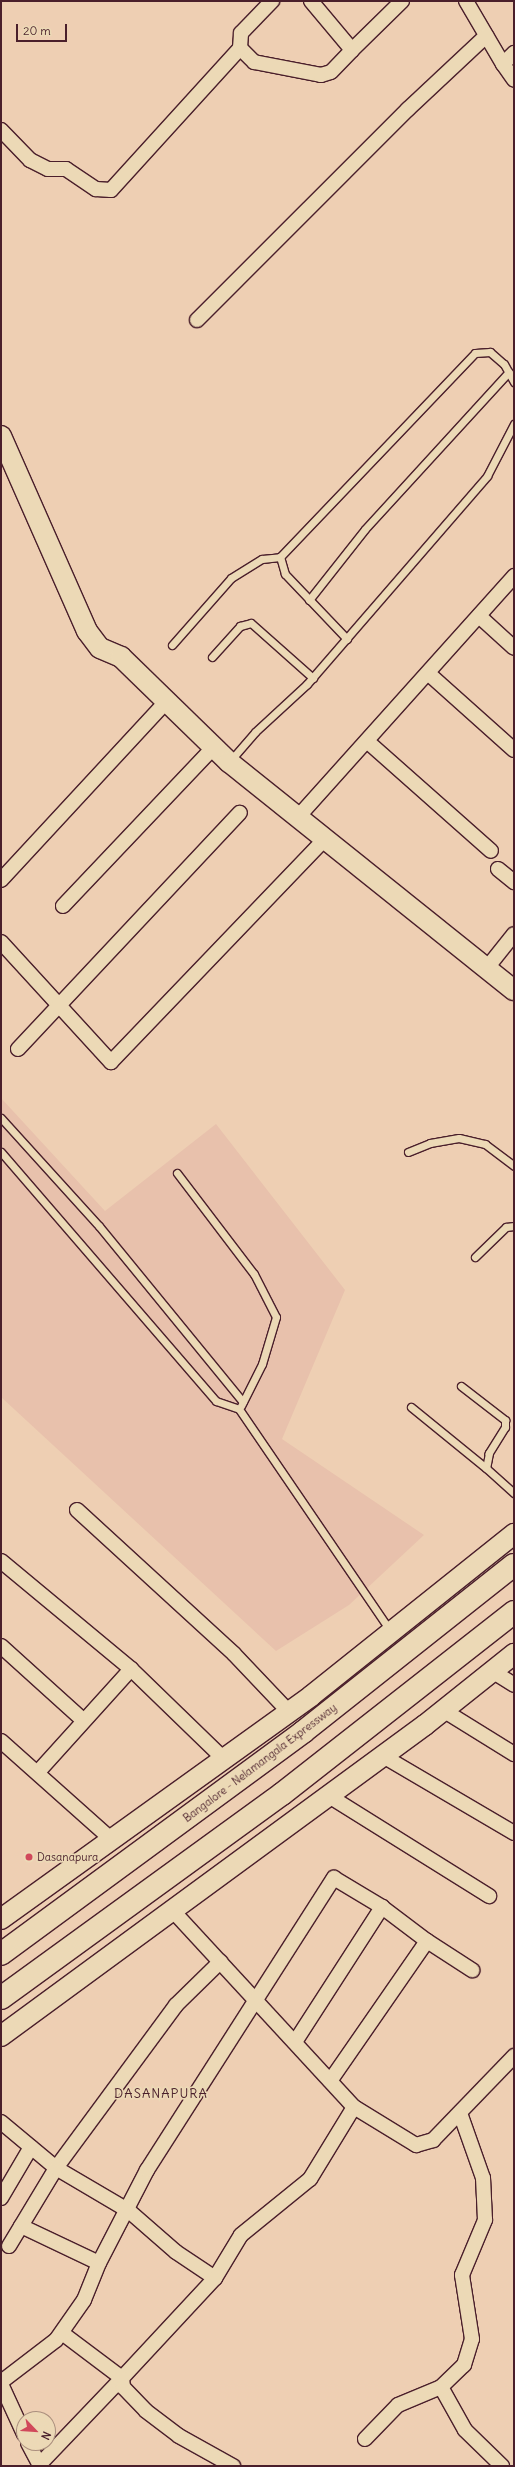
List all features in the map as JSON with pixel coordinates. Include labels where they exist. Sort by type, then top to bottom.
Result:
[{"type":"highway","name":"Bangalore - Nelamangala Expressway","points":[[1,1954],[297,1736],[514,1565]]},
{"type":"highway","points":[[1,1998],[282,1794],[514,1612]]},
{"type":"street","points":[[1,130],[30,160],[48,169],[66,169],[96,189],[111,190],[240,48],[241,33],[272,1]]},
{"type":"street","points":[[311,1],[352,50]]},
{"type":"street","points":[[240,48],[254,62],[321,75],[331,72],[402,1]]},
{"type":"street","points":[[466,1],[514,80]]},
{"type":"street","points":[[197,320],[408,109],[486,36]]},
{"type":"street","points":[[503,64],[514,53]]},
{"type":"street","points":[[1,436],[88,631],[100,648],[121,657],[229,762],[514,990]]},
{"type":"street","points":[[298,818],[429,674],[514,576]]},
{"type":"street","points":[[479,616],[514,648]]},
{"type":"street","points":[[429,674],[514,750]]},
{"type":"street","points":[[1,880],[167,701]]},
{"type":"street","points":[[368,742],[491,851]]},
{"type":"street","points":[[63,906],[213,748]]},
{"type":"street","points":[[18,1049],[240,813]]},
{"type":"street","points":[[1,942],[111,1062],[326,839]]},
{"type":"street","points":[[498,869],[514,882]]},
{"type":"street","points":[[487,968],[514,934]]},
{"type":"street","points":[[77,1510],[234,1654],[289,1712]]},
{"type":"street","points":[[1,1919],[289,1712],[514,1534]]},
{"type":"street","points":[[1,1561],[131,1669],[224,1759]]},
{"type":"street","points":[[1,1646],[83,1720]]},
{"type":"street","points":[[1,2036],[383,1756],[514,1654]]},
{"type":"street","points":[[38,1772],[83,1720],[131,1669]]},
{"type":"street","points":[[492,1671],[514,1685]]},
{"type":"street","points":[[443,1710],[514,1754]]},
{"type":"street","points":[[1,1741],[38,1772],[112,1840]]},
{"type":"street","points":[[383,1756],[514,1833]]},
{"type":"street","points":[[329,1796],[489,1896]]},
{"type":"street","points":[[16,2416],[1,2383],[62,2333],[84,2300],[99,2263],[129,2211],[147,2170],[334,1878],[382,1907],[427,1941],[472,1970]]},
{"type":"street","points":[[295,2042],[382,1907]]},
{"type":"street","points":[[172,1910],[354,2107],[416,2146],[433,2140],[514,2056]]},
{"type":"street","points":[[330,2081],[427,1941]]},
{"type":"street","points":[[9,2246],[56,2168],[176,2005],[220,1962]]},
{"type":"street","points":[[32,2451],[40,2465],[215,2278],[241,2235],[310,2179],[354,2107]]},
{"type":"street","points":[[365,2439],[398,2405],[441,2387],[464,2365],[472,2339],[462,2275],[485,2220],[483,2178],[460,2113]]},
{"type":"street","points":[[1,2122],[56,2168],[129,2211],[176,2252],[215,2278]]},
{"type":"street","points":[[1,2198],[31,2147]]},
{"type":"street","points":[[21,2226],[99,2263]]},
{"type":"street","points":[[62,2333],[122,2378],[123,2387],[146,2412],[179,2436],[233,2466]]},
{"type":"street","points":[[441,2387],[465,2430],[502,2466]]},
{"type":"lane","points":[[172,645],[231,578],[262,559],[280,557],[474,353],[490,352],[509,372],[514,382]]},
{"type":"lane","points":[[309,600],[366,529],[509,372]]},
{"type":"lane","points":[[229,762],[255,732],[313,678],[488,476],[514,424]]},
{"type":"lane","points":[[280,557],[285,574],[347,639]]},
{"type":"lane","points":[[212,657],[240,626],[251,622],[313,678]]},
{"type":"lane","points":[[1,1118],[99,1226],[242,1402]]},
{"type":"lane","points":[[408,1152],[430,1143],[459,1138],[485,1144],[514,1166]]},
{"type":"lane","points":[[1,1152],[216,1401],[239,1409],[392,1632]]},
{"type":"lane","points":[[177,1173],[254,1274],[276,1317],[262,1364],[239,1409]]},
{"type":"lane","points":[[475,1257],[506,1227],[514,1226]]},
{"type":"lane","points":[[461,1386],[505,1420],[505,1428],[489,1453],[486,1468]]},
{"type":"lane","points":[[411,1407],[486,1468],[514,1493]]},
{"type":"shaded area","points":[[1,1098],[105,1211],[216,1124],[345,1290],[282,1439],[424,1535],[349,1605],[276,1651],[1,1397]]},
{"type":"place","name":"Dasanapura","points":[[29,1857]]},
{"type":"district","name":"DASANAPURA","points":[[161,2094]]}]
